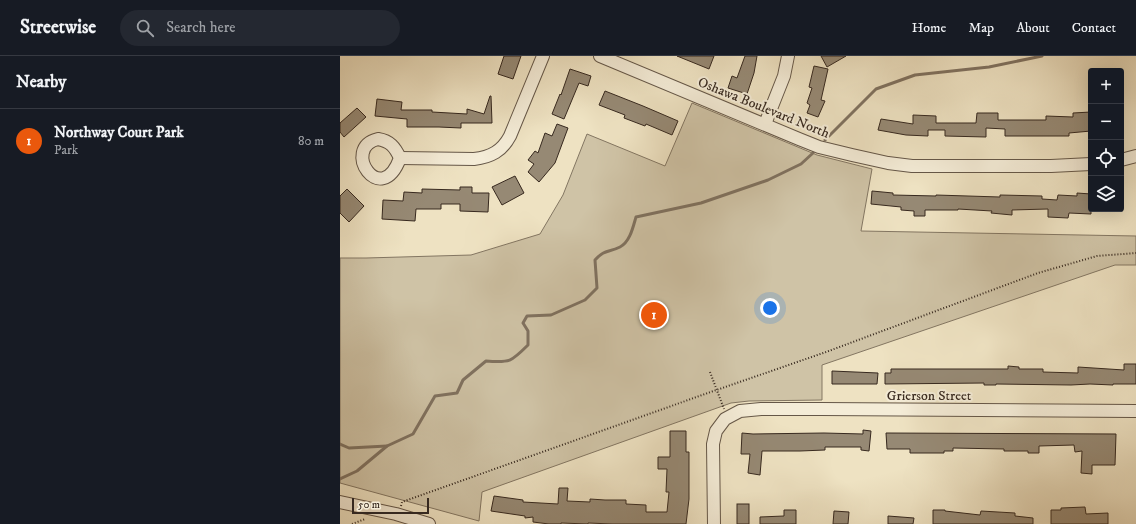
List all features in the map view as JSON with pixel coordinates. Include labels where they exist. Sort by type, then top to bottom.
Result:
[{"type":"street","points":[[400,158],[474,159],[483,158],[497,152],[506,143],[510,136],[543,56]]},
{"type":"street","name":"Oshawa Boulevard North","points":[[600,56],[819,147],[888,163],[912,166],[1051,166],[1088,164]]},
{"type":"street","points":[[765,124],[784,76],[788,56]]},
{"type":"street","points":[[1124,159],[1136,156]]},
{"type":"street","name":"Grierson Street","points":[[726,418],[740,411],[761,409],[1136,411]]},
{"type":"street","points":[[714,524],[713,444],[716,431],[726,418]]},
{"type":"street","points":[[340,502],[396,514],[429,524]]},
{"type":"path","points":[[402,502],[826,352],[1038,273],[1097,256],[1136,253]]},
{"type":"path","points":[[710,372],[726,418]]},
{"type":"path","points":[[352,524],[361,520]]},
{"type":"shaded area","points":[[692,103],[817,155],[872,169],[861,231],[1136,236],[1136,265],[1115,265],[822,365],[822,400],[749,401],[731,403],[482,492],[479,521],[340,483],[340,258],[471,255],[540,234],[563,195],[587,134],[665,166]]},
{"type":"building","points":[[504,56],[521,56],[513,79],[498,74]]},
{"type":"building","points":[[677,56],[714,56],[709,69]]},
{"type":"building","points":[[745,56],[757,56],[754,73],[747,94],[728,88],[732,76],[737,78]]},
{"type":"building","points":[[821,56],[846,56],[827,67]]},
{"type":"building","points":[[814,66],[828,69],[821,100],[825,101],[818,117],[807,113],[810,105],[807,103],[812,88],[809,87]]},
{"type":"building","points":[[570,69],[591,76],[588,86],[579,83],[564,119],[552,114],[560,94],[561,95]]},
{"type":"building","points":[[605,91],[678,121],[672,135],[646,124],[645,126],[624,118],[625,115],[599,105]]},
{"type":"building","points":[[490,96],[492,123],[461,123],[461,128],[407,127],[407,119],[375,116],[377,99],[402,102],[401,110],[432,110],[432,112],[467,114],[467,109],[484,114]]},
{"type":"building","points":[[357,108],[366,117],[344,137],[340,132],[340,123]]},
{"type":"building","points":[[1088,112],[1088,131],[1069,133],[1069,136],[1005,136],[1005,129],[986,128],[986,137],[945,136],[945,130],[928,130],[928,136],[906,135],[878,130],[881,119],[913,124],[913,115],[936,116],[936,123],[976,123],[977,113],[998,113],[998,120],[1046,120],[1046,116],[1073,117],[1073,113]]},
{"type":"building","points":[[557,124],[568,128],[555,163],[539,182],[528,172],[534,164],[528,160],[535,151],[538,153],[545,133],[552,136]]},
{"type":"building","points":[[515,176],[524,193],[502,205],[492,187]]},
{"type":"building","points":[[460,187],[472,187],[472,193],[489,193],[488,212],[460,211],[460,204],[441,204],[441,209],[416,209],[415,221],[382,219],[383,200],[403,201],[404,192],[422,193],[422,189],[460,190]]},
{"type":"building","points":[[347,189],[364,206],[349,222],[340,213],[340,196]]},
{"type":"building","points":[[872,191],[893,193],[893,195],[1000,197],[1000,195],[1042,196],[1042,199],[1057,200],[1058,195],[1077,196],[1077,193],[1088,194],[1088,212],[1091,212],[1091,214],[1069,213],[1068,218],[1048,217],[1048,209],[1012,210],[1012,215],[991,213],[992,211],[958,209],[925,210],[925,216],[914,216],[914,211],[901,210],[901,207],[871,204]]},
{"type":"building","points":[[1124,364],[1136,364],[1136,384],[885,384],[885,373],[891,373],[891,369],[1008,369],[1008,366],[1019,367],[1019,369],[1043,369],[1043,372],[1078,373],[1078,367],[1124,370]]},
{"type":"building","points":[[832,371],[878,373],[877,384],[832,384]]},
{"type":"building","points":[[863,430],[871,431],[869,451],[861,450],[861,447],[825,447],[825,450],[762,451],[760,475],[748,473],[750,454],[741,454],[742,433],[863,434]]},
{"type":"building","points":[[670,431],[686,431],[686,452],[689,452],[689,499],[686,524],[549,524],[533,522],[533,517],[525,518],[525,516],[491,511],[494,496],[523,500],[523,502],[558,504],[559,488],[568,488],[567,501],[590,502],[590,499],[626,500],[626,504],[646,505],[646,512],[667,512],[669,492],[666,492],[667,469],[658,469],[658,457],[670,457]]},
{"type":"building","points":[[886,433],[1116,434],[1115,465],[1092,465],[1092,474],[1081,473],[1082,451],[1075,452],[1074,445],[1039,446],[1039,453],[1028,453],[1028,451],[1004,451],[1004,449],[953,448],[953,451],[944,451],[944,453],[910,453],[910,449],[887,449]]},
{"type":"building","points":[[737,504],[749,504],[749,524],[737,524]]},
{"type":"building","points":[[1085,507],[1086,514],[1108,513],[1108,524],[1051,524],[1051,510]]},
{"type":"building","points":[[784,510],[796,510],[796,524],[760,524],[760,517],[784,516]]},
{"type":"building","points":[[933,510],[945,510],[980,515],[981,511],[1015,513],[1015,516],[1033,518],[1033,524],[933,524]]},
{"type":"building","points":[[834,511],[849,512],[848,524],[833,524]]},
{"type":"building","points":[[888,516],[914,518],[913,524],[888,524]]},
{"type":"waterway","points":[[825,140],[876,89],[915,75],[989,67],[1042,56]]},
{"type":"waterway","points":[[340,479],[357,471],[387,446],[413,434],[435,396],[457,393],[463,380],[486,361],[500,362],[510,360],[518,355],[528,345],[528,331],[523,323],[527,316],[551,315],[585,300],[597,288],[595,260],[604,253],[616,249],[626,242],[631,234],[636,217],[701,203],[768,180],[801,164],[813,153]]},
{"type":"waterway","points":[[340,444],[349,448],[387,446]]},
{"type":"place","name":"Northway Court Park","points":[[654,315]]}]
